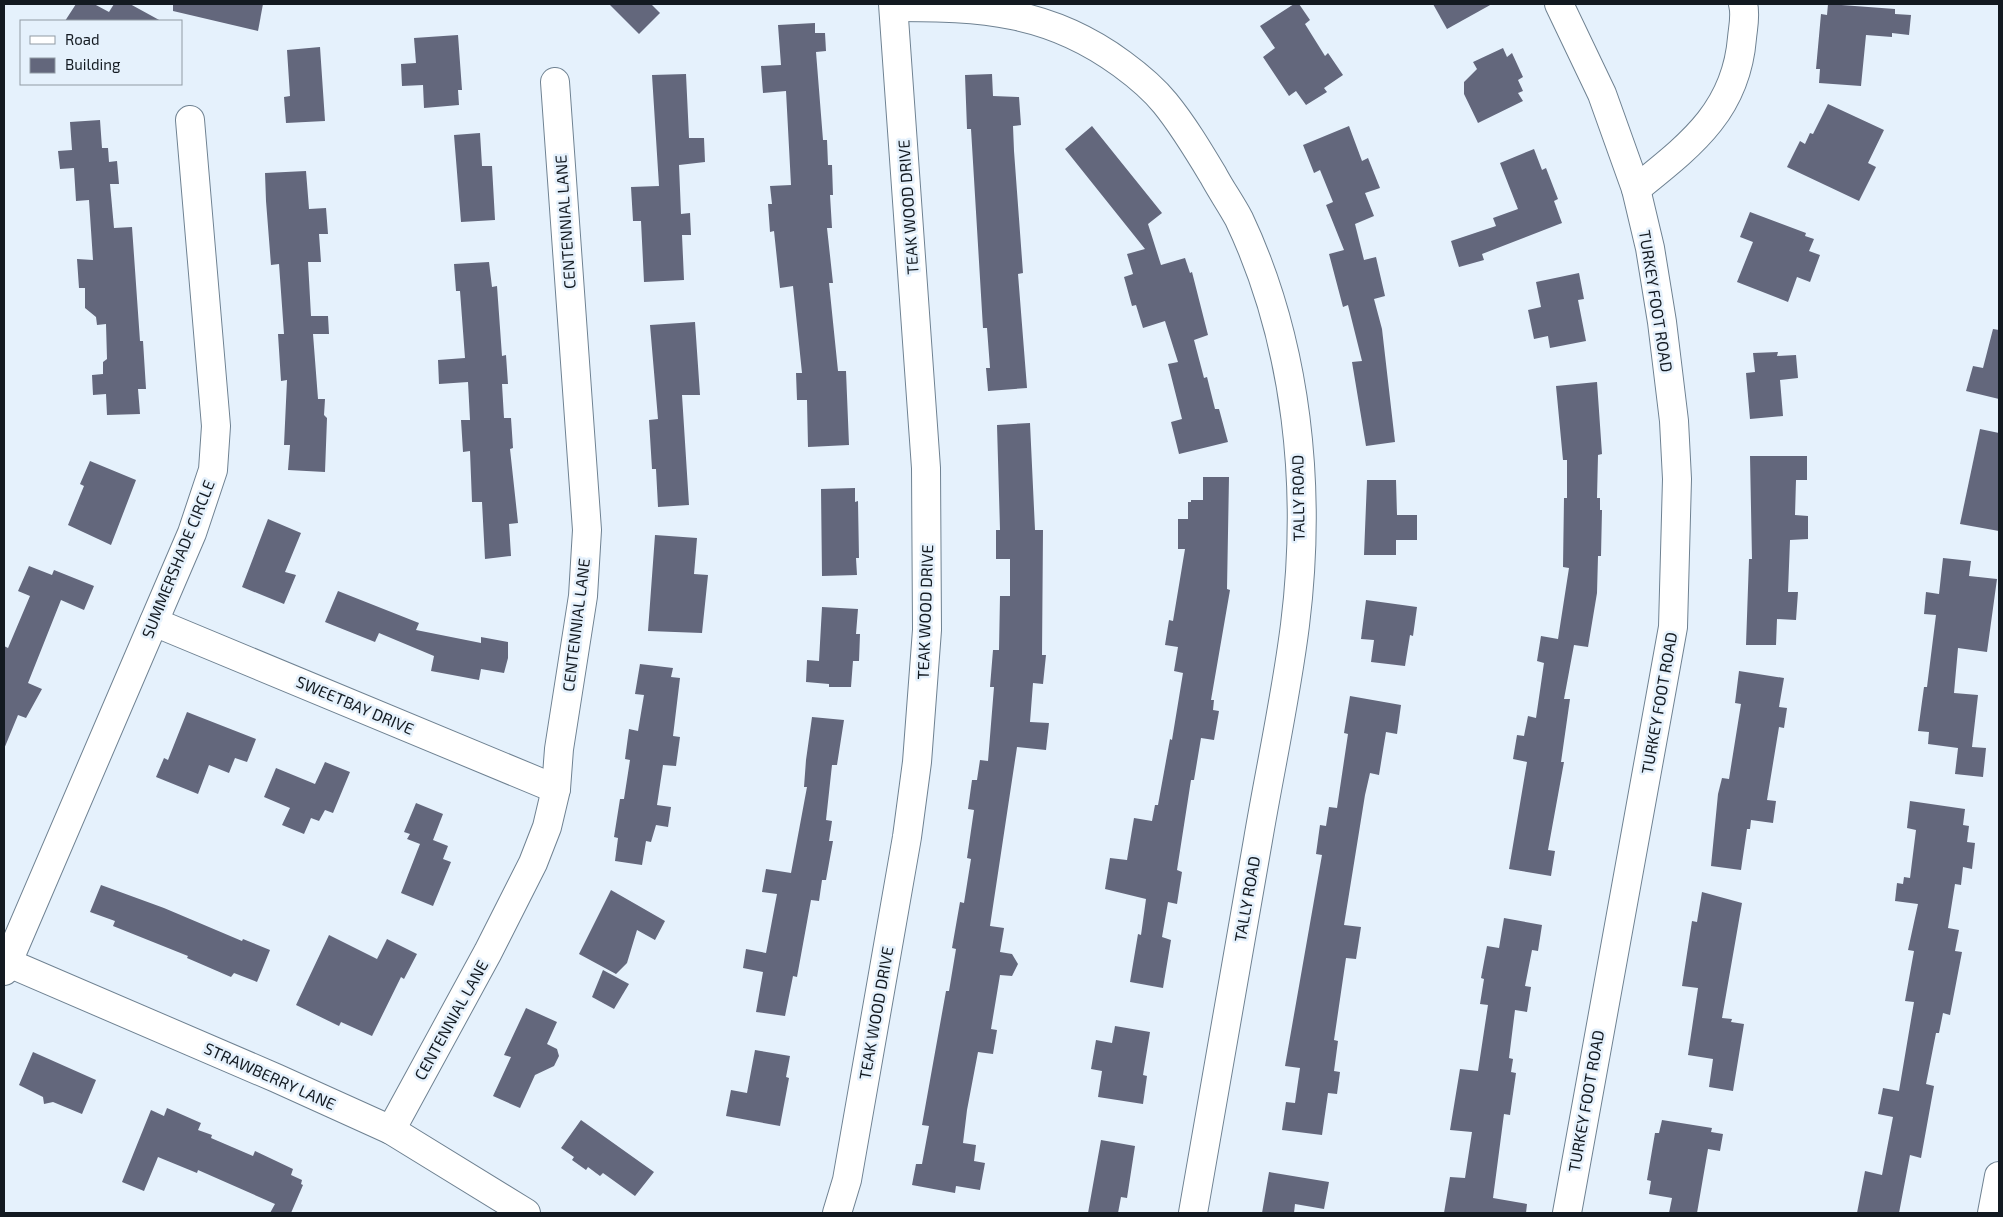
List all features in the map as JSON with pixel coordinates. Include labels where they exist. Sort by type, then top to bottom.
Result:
[{"type":"street","name":"TURKEY FOOT ROAD","points":[[1559,4],[1602,94],[1636,189],[1650,248],[1661,312],[1674,422],[1677,479],[1673,627],[1567,1213]]},
{"type":"street","points":[[1636,189],[1687,147],[1718,113],[1731,89],[1740,56],[1744,4]]},
{"type":"street","name":"TEAK WOOD DRIVE","points":[[837,1213],[847,1180],[907,837],[917,762],[927,630],[926,468],[894,6]]},
{"type":"street","name":"TALLY ROAD","points":[[894,6],[946,7],[992,11],[1034,19],[1070,31],[1098,46],[1141,78],[1163,100],[1194,144],[1238,218],[1266,289],[1277,323],[1292,387],[1302,488],[1295,625],[1193,1213]]},
{"type":"street","name":"CENTENNIAL LANE","points":[[391,1130],[488,952],[532,863],[547,826],[556,789],[560,749],[583,596],[587,530],[555,82]]},
{"type":"street","name":"SUMMERSHADE CIRCLE","points":[[5,965],[154,622],[204,500],[215,453],[216,426],[190,120]]},
{"type":"street","name":"SWEETBAY DRIVE","points":[[154,622],[556,789]]},
{"type":"street","name":"STRAWBERRY LANE","points":[[5,965],[276,1078],[391,1130],[526,1213]]},
{"type":"street","points":[[1992,1213],[1999,1176]]},
{"type":"building","points":[[76,4],[94,4],[109,12],[114,4],[130,4],[159,20],[66,20]]},
{"type":"building","points":[[173,4],[263,4],[258,31],[173,11]]},
{"type":"building","points":[[609,4],[651,4],[660,13],[639,34]]},
{"type":"building","points":[[1294,4],[1299,4],[1310,20],[1305,24],[1325,56],[1328,53],[1343,75],[1324,88],[1327,92],[1306,105],[1296,91],[1289,96],[1263,57],[1275,48],[1260,26]]},
{"type":"building","points":[[1433,4],[1492,4],[1447,29]]},
{"type":"building","points":[[1828,4],[1895,9],[1895,14],[1911,15],[1909,35],[1892,33],[1892,37],[1866,35],[1861,86],[1819,83],[1820,69],[1816,69],[1821,14],[1827,15]]},
{"type":"building","points":[[815,23],[815,33],[825,33],[826,51],[816,52],[823,140],[827,140],[828,165],[832,165],[833,195],[830,195],[832,228],[827,228],[833,283],[829,283],[838,371],[846,371],[849,445],[808,447],[807,400],[797,400],[796,373],[802,373],[793,286],[780,288],[774,231],[770,232],[768,204],[772,204],[770,186],[791,185],[786,91],[763,93],[761,66],[781,65],[778,25]]},
{"type":"building","points":[[458,35],[462,90],[458,90],[459,105],[424,108],[423,85],[402,86],[401,64],[416,63],[414,38]]},
{"type":"building","points":[[320,47],[325,121],[286,123],[284,97],[290,96],[287,50]]},
{"type":"building","points":[[1503,48],[1507,57],[1512,53],[1523,77],[1518,80],[1523,91],[1518,93],[1523,101],[1478,123],[1464,94],[1464,82],[1477,69],[1473,62]]},
{"type":"building","points":[[686,74],[689,138],[704,138],[705,162],[679,165],[681,214],[690,213],[691,235],[682,235],[684,280],[644,282],[641,221],[633,221],[631,187],[659,186],[652,75]]},
{"type":"building","points":[[992,74],[993,96],[1019,97],[1021,125],[1013,126],[1023,273],[1018,274],[1027,388],[988,391],[986,368],[990,368],[987,328],[983,328],[971,129],[967,129],[965,75]]},
{"type":"building","points":[[1828,104],[1884,130],[1868,163],[1876,167],[1859,201],[1787,167],[1800,141],[1805,144],[1810,133],[1813,134]]},
{"type":"building","points":[[100,120],[102,148],[108,148],[109,162],[117,161],[119,184],[110,184],[114,228],[132,227],[140,341],[143,341],[146,389],[138,389],[140,414],[107,415],[106,394],[93,395],[92,375],[103,374],[103,362],[107,359],[106,324],[97,325],[96,317],[85,308],[85,288],[79,288],[77,259],[93,260],[89,200],[76,201],[74,168],[60,169],[58,151],[72,150],[70,122]]},
{"type":"building","points":[[1092,126],[1162,213],[1148,224],[1161,265],[1185,258],[1190,273],[1192,272],[1208,335],[1194,340],[1204,378],[1207,377],[1215,409],[1219,409],[1228,442],[1179,454],[1171,422],[1182,419],[1168,364],[1178,362],[1165,321],[1143,328],[1136,305],[1132,306],[1124,277],[1133,274],[1127,254],[1145,249],[1065,149]]},
{"type":"building","points":[[1349,126],[1362,161],[1368,158],[1380,188],[1365,193],[1374,216],[1355,224],[1364,260],[1376,257],[1385,296],[1374,299],[1382,329],[1395,442],[1366,446],[1352,362],[1362,361],[1348,305],[1343,307],[1329,254],[1344,250],[1326,205],[1333,202],[1320,170],[1314,173],[1303,145]]},
{"type":"building","points":[[480,133],[482,166],[492,166],[495,220],[461,222],[454,135]]},
{"type":"building","points":[[1534,149],[1542,170],[1546,168],[1558,199],[1554,201],[1562,223],[1482,254],[1484,260],[1459,267],[1451,241],[1496,226],[1493,218],[1518,209],[1500,163]]},
{"type":"building","points":[[306,171],[309,209],[326,208],[328,234],[319,234],[321,262],[308,262],[311,316],[328,316],[329,334],[313,334],[318,399],[325,399],[324,415],[327,418],[325,472],[288,470],[290,445],[284,445],[287,380],[281,381],[278,334],[284,334],[279,264],[271,265],[266,201],[265,173]]},
{"type":"building","points":[[1750,212],[1806,233],[1805,236],[1814,239],[1809,251],[1820,255],[1810,282],[1797,277],[1788,302],[1737,282],[1753,242],[1740,237]]},
{"type":"building","points":[[489,262],[492,287],[497,286],[502,356],[506,355],[508,384],[502,384],[504,418],[511,418],[513,448],[510,449],[518,523],[509,524],[511,556],[485,559],[482,502],[472,502],[470,451],[463,452],[461,420],[470,420],[468,382],[439,384],[438,360],[465,358],[460,291],[456,291],[454,264]]},
{"type":"building","points":[[1579,273],[1584,299],[1578,300],[1586,341],[1550,348],[1548,336],[1534,339],[1528,310],[1541,307],[1536,282]]},
{"type":"building","points":[[695,322],[700,395],[682,395],[689,505],[658,507],[656,469],[652,469],[649,420],[658,419],[650,325]]},
{"type":"building","points":[[1993,329],[1999,330],[1999,399],[1966,391],[1973,366],[1983,368]]},
{"type":"building","points":[[1778,352],[1777,356],[1796,355],[1798,378],[1780,380],[1783,416],[1750,419],[1746,373],[1755,372],[1753,353]]},
{"type":"building","points":[[1597,382],[1602,454],[1598,455],[1597,498],[1600,498],[1600,510],[1602,510],[1601,556],[1598,556],[1597,593],[1588,647],[1574,645],[1564,699],[1570,699],[1561,762],[1564,762],[1548,850],[1555,851],[1551,876],[1509,869],[1527,762],[1513,759],[1517,735],[1524,736],[1528,716],[1536,718],[1544,663],[1537,661],[1541,636],[1558,639],[1569,568],[1563,567],[1564,498],[1567,498],[1567,460],[1563,460],[1556,386]]},
{"type":"building","points":[[1030,423],[1035,530],[1043,530],[1042,655],[1046,655],[1043,684],[1033,683],[1030,722],[1049,723],[1046,750],[1017,747],[990,926],[1004,928],[1000,952],[1012,954],[1018,964],[1012,976],[1000,975],[991,1029],[997,1030],[993,1054],[978,1052],[967,1110],[963,1143],[976,1145],[974,1161],[985,1163],[980,1190],[956,1186],[955,1193],[912,1185],[916,1164],[922,1164],[929,1126],[922,1125],[946,991],[949,991],[956,949],[952,948],[960,902],[964,903],[971,859],[967,858],[974,810],[968,809],[972,780],[977,780],[980,760],[988,761],[994,687],[990,687],[993,650],[999,650],[1000,596],[1010,596],[1010,559],[996,559],[996,530],[1000,530],[997,425]]},
{"type":"building","points":[[1980,429],[1999,433],[1999,531],[1960,524]]},
{"type":"building","points":[[1750,456],[1807,456],[1807,480],[1796,480],[1795,515],[1808,516],[1808,539],[1790,540],[1788,592],[1798,592],[1796,620],[1777,619],[1776,645],[1746,645],[1749,559],[1752,559]]},
{"type":"building","points":[[90,461],[136,480],[111,545],[68,525],[84,486],[80,484]]},
{"type":"building","points":[[1203,477],[1229,477],[1227,589],[1230,590],[1211,700],[1214,700],[1213,710],[1219,711],[1214,740],[1201,738],[1194,780],[1191,780],[1177,870],[1182,872],[1177,904],[1168,902],[1162,937],[1171,940],[1163,988],[1130,982],[1138,934],[1141,935],[1146,899],[1105,889],[1110,858],[1127,860],[1134,818],[1152,821],[1155,805],[1158,805],[1170,739],[1172,740],[1183,673],[1174,671],[1178,647],[1165,645],[1169,620],[1173,621],[1185,549],[1178,549],[1178,519],[1188,519],[1188,502],[1191,502],[1191,500],[1203,500]]},
{"type":"building","points":[[1367,480],[1396,480],[1397,515],[1417,515],[1417,540],[1396,540],[1396,555],[1364,555]]},
{"type":"building","points":[[855,488],[855,502],[858,501],[859,558],[856,558],[857,575],[822,576],[821,489]]},
{"type":"building","points":[[268,519],[301,533],[285,572],[296,575],[284,604],[242,587]]},
{"type":"building","points":[[655,535],[697,538],[694,574],[708,575],[702,633],[648,631]]},
{"type":"building","points":[[1943,558],[1971,561],[1969,576],[1997,579],[1987,652],[1958,648],[1954,693],[1978,695],[1972,747],[1986,748],[1983,777],[1955,774],[1958,748],[1928,744],[1929,732],[1918,731],[1924,687],[1927,687],[1936,615],[1924,614],[1926,592],[1939,594]]},
{"type":"building","points":[[29,566],[52,575],[54,570],[94,586],[84,610],[61,600],[28,683],[42,689],[26,718],[18,715],[4,749],[4,646],[8,648],[30,596],[18,591]]},
{"type":"building","points":[[338,591],[419,623],[416,630],[481,643],[481,637],[508,642],[508,658],[504,673],[481,669],[479,680],[431,671],[434,656],[379,633],[375,642],[325,622]]},
{"type":"building","points":[[1366,600],[1417,607],[1413,636],[1410,635],[1405,666],[1371,662],[1374,640],[1361,639]]},
{"type":"building","points":[[822,607],[858,609],[856,634],[860,634],[859,661],[853,661],[851,687],[829,687],[829,684],[806,682],[807,660],[819,661]]},
{"type":"building","points":[[640,664],[673,668],[671,677],[680,678],[673,736],[680,737],[676,766],[663,765],[657,805],[671,807],[668,827],[656,825],[651,842],[646,841],[642,865],[615,861],[618,838],[614,837],[620,799],[624,799],[630,760],[625,759],[629,729],[638,731],[644,695],[635,694]]},
{"type":"building","points":[[1739,671],[1784,678],[1779,707],[1787,708],[1784,728],[1779,727],[1767,800],[1776,801],[1773,823],[1751,820],[1750,829],[1747,829],[1741,870],[1711,866],[1718,794],[1722,778],[1729,779],[1741,704],[1735,703]]},
{"type":"building","points":[[1350,696],[1401,705],[1397,734],[1386,732],[1379,775],[1370,773],[1365,795],[1344,925],[1361,927],[1356,959],[1346,958],[1334,1040],[1338,1041],[1334,1071],[1340,1072],[1337,1094],[1328,1093],[1322,1135],[1282,1130],[1286,1102],[1295,1103],[1300,1068],[1285,1066],[1322,855],[1316,854],[1320,825],[1326,826],[1329,807],[1337,808],[1348,734],[1344,733]]},
{"type":"building","points":[[187,712],[256,739],[247,762],[235,758],[229,773],[209,765],[198,794],[156,777],[164,758],[168,760]]},
{"type":"building","points":[[812,717],[844,720],[837,765],[832,765],[826,820],[832,821],[829,841],[833,841],[826,880],[822,880],[819,901],[811,900],[797,977],[793,976],[785,1016],[756,1012],[763,972],[743,968],[746,949],[766,953],[777,894],[762,892],[766,869],[791,873],[807,787],[804,787]]},
{"type":"building","points":[[325,762],[350,772],[333,813],[325,810],[319,821],[311,818],[304,834],[282,825],[290,808],[264,797],[276,768],[315,784]]},
{"type":"building","points":[[1910,801],[1965,809],[1963,825],[1969,826],[1967,842],[1975,843],[1972,869],[1963,867],[1961,885],[1955,884],[1948,928],[1959,930],[1955,951],[1962,952],[1950,1015],[1943,1013],[1939,1033],[1936,1033],[1926,1084],[1934,1086],[1921,1158],[1910,1155],[1899,1213],[1857,1213],[1865,1171],[1882,1175],[1893,1117],[1878,1114],[1883,1088],[1899,1091],[1914,1002],[1905,1001],[1914,951],[1908,950],[1918,904],[1895,901],[1897,883],[1903,884],[1904,877],[1910,878],[1916,830],[1907,828]]},
{"type":"building","points":[[416,803],[443,814],[433,840],[448,846],[443,859],[451,862],[433,906],[401,893],[420,844],[407,839],[410,834],[404,832]]},
{"type":"building","points":[[101,885],[164,908],[242,941],[243,939],[270,950],[257,982],[234,973],[231,977],[187,958],[188,956],[113,926],[115,921],[90,912]]},
{"type":"building","points":[[611,890],[665,921],[655,940],[637,930],[627,963],[616,974],[579,954]]},
{"type":"building","points":[[1702,892],[1742,903],[1722,1018],[1732,1019],[1731,1022],[1744,1024],[1733,1091],[1709,1087],[1713,1059],[1688,1055],[1698,988],[1682,986],[1692,921],[1697,922]]},
{"type":"building","points":[[1504,918],[1542,925],[1538,951],[1532,950],[1525,986],[1531,987],[1527,1012],[1515,1010],[1509,1058],[1513,1059],[1511,1072],[1516,1073],[1510,1115],[1504,1114],[1493,1198],[1527,1204],[1526,1213],[1444,1213],[1450,1177],[1465,1178],[1472,1132],[1450,1130],[1460,1069],[1478,1071],[1488,1005],[1480,1004],[1484,979],[1481,978],[1487,946],[1499,948]]},
{"type":"building","points":[[329,935],[377,959],[387,939],[417,954],[404,979],[401,977],[372,1036],[341,1022],[339,1026],[296,1005]]},
{"type":"building","points":[[603,970],[629,984],[614,1009],[592,997]]},
{"type":"building","points":[[526,1008],[557,1022],[547,1044],[557,1049],[559,1056],[554,1066],[535,1075],[520,1108],[493,1096],[511,1057],[504,1055]]},
{"type":"building","points":[[1115,1026],[1150,1032],[1143,1075],[1147,1076],[1143,1104],[1098,1097],[1102,1071],[1091,1069],[1096,1040],[1112,1043]]},
{"type":"building","points":[[755,1050],[790,1056],[786,1077],[789,1078],[780,1126],[726,1116],[731,1090],[747,1093]]},
{"type":"building","points":[[33,1052],[96,1080],[82,1114],[53,1102],[44,1104],[43,1097],[19,1085]]},
{"type":"building","points":[[167,1108],[201,1123],[198,1130],[212,1135],[211,1138],[253,1156],[255,1151],[293,1169],[291,1175],[302,1180],[301,1184],[303,1185],[291,1213],[270,1213],[275,1204],[198,1170],[197,1173],[158,1157],[144,1191],[122,1182],[151,1110],[164,1116]]},
{"type":"building","points":[[581,1120],[654,1172],[635,1196],[603,1173],[600,1176],[588,1167],[586,1170],[572,1160],[574,1157],[561,1148]]},
{"type":"building","points":[[1662,1120],[1712,1128],[1711,1132],[1723,1134],[1720,1151],[1708,1149],[1697,1213],[1669,1213],[1672,1198],[1649,1194],[1651,1181],[1647,1180],[1655,1133],[1659,1133]]},
{"type":"building","points":[[1101,1140],[1135,1146],[1127,1198],[1121,1197],[1118,1213],[1088,1213]]},
{"type":"building","points":[[1269,1172],[1329,1182],[1324,1209],[1295,1204],[1294,1213],[1262,1213]]}]
